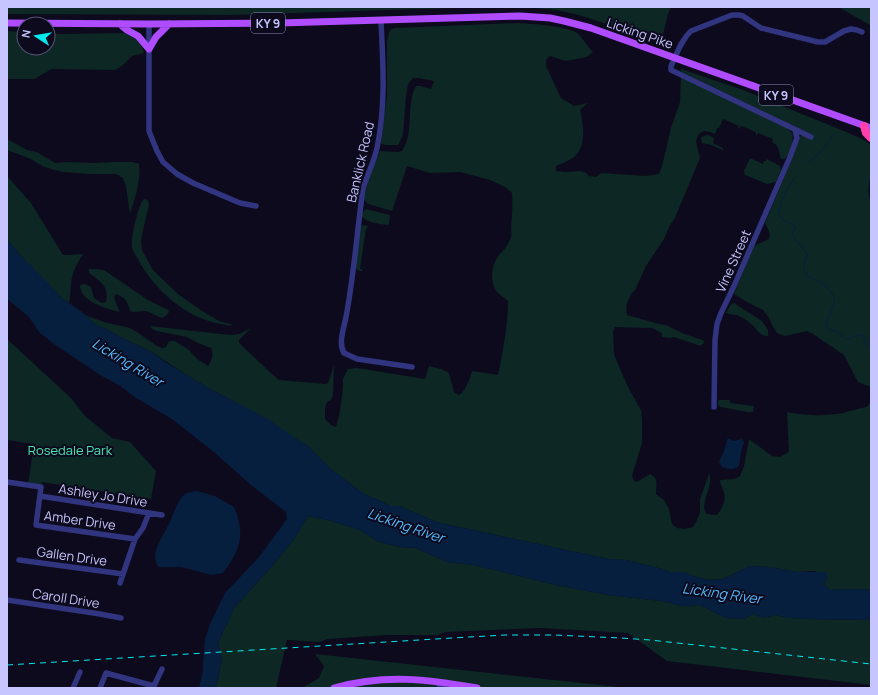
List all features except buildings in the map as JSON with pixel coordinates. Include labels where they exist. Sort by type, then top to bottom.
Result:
[{"type":"highway","points":[[868,127],[866,133],[871,138]]},
{"type":"main road","name":"Licking Pike","points":[[7,23],[280,23],[505,16],[550,18],[591,28],[868,127]]},
{"type":"main road","points":[[120,24],[138,36],[149,49],[156,37],[169,24]]},
{"type":"main road","points":[[334,688],[365,681],[387,679],[438,682],[478,688]]},
{"type":"street","points":[[811,137],[782,122],[673,72],[671,66],[683,40],[691,31],[732,15],[743,16],[761,28],[818,42],[825,42],[844,31],[857,30],[862,32]]},
{"type":"street","name":"Banklick Road","points":[[381,21],[384,80],[383,102],[376,153],[363,189],[343,331],[342,351],[357,359],[412,367]]},
{"type":"street","points":[[149,24],[149,132],[163,162],[177,174],[193,183],[240,203],[256,206]]},
{"type":"street","name":"Vine Street","points":[[714,407],[715,340],[717,324],[790,157],[796,138],[795,130]]},
{"type":"street","name":"Amber Drive","points":[[7,482],[41,487],[36,525],[135,538]]},
{"type":"street","name":"Ashley Jo Drive","points":[[40,496],[162,515]]},
{"type":"street","points":[[120,582],[135,538],[143,528],[149,513]]},
{"type":"street","name":"Gallen Drive","points":[[19,560],[122,574]]},
{"type":"street","name":"Caroll Drive","points":[[7,600],[122,618]]},
{"type":"street","points":[[100,688],[106,673],[153,687],[162,669]]},
{"type":"street","points":[[73,688],[80,672]]},
{"type":"street","points":[[438,682],[439,685],[444,688]]},
{"type":"green space","points":[[7,7],[671,7],[661,43],[579,15],[556,10],[535,8],[455,8],[231,15],[7,14]]},
{"type":"green space","points":[[838,7],[871,7],[871,26],[870,25]]},
{"type":"green space","points":[[519,23],[549,26],[572,31],[579,35],[593,52],[587,57],[566,61],[550,56],[546,60],[546,66],[561,98],[574,106],[588,103],[580,110],[583,123],[583,137],[580,150],[571,159],[556,166],[556,171],[581,171],[589,176],[596,177],[601,173],[646,176],[659,174],[671,128],[680,102],[681,77],[784,126],[792,133],[793,139],[791,148],[787,156],[783,159],[780,157],[779,150],[772,142],[773,139],[758,133],[756,136],[756,132],[741,126],[739,129],[739,126],[723,119],[715,134],[704,131],[700,133],[697,138],[696,142],[700,158],[675,218],[664,239],[646,266],[626,306],[627,315],[666,325],[682,333],[705,341],[701,346],[674,337],[662,337],[662,333],[652,328],[615,327],[613,331],[614,354],[629,389],[641,410],[642,443],[632,476],[634,481],[637,482],[650,474],[653,476],[656,480],[656,494],[664,500],[669,509],[672,524],[677,528],[685,529],[693,527],[700,513],[700,499],[709,474],[710,483],[704,505],[707,514],[717,515],[723,506],[725,497],[720,480],[734,479],[740,476],[744,466],[749,439],[772,456],[780,457],[789,452],[787,412],[808,415],[836,414],[867,407],[871,401],[871,590],[830,590],[824,585],[827,577],[815,571],[796,572],[770,567],[750,566],[723,579],[711,580],[696,577],[683,572],[670,572],[626,560],[608,559],[440,523],[400,506],[390,506],[364,494],[332,470],[308,446],[185,374],[150,351],[96,325],[85,315],[104,322],[130,328],[157,346],[163,348],[166,347],[169,341],[175,341],[189,350],[197,359],[208,366],[212,357],[211,348],[187,337],[157,331],[152,329],[150,326],[230,335],[239,334],[251,328],[239,340],[239,343],[279,380],[326,384],[328,383],[334,365],[333,395],[331,400],[327,402],[325,419],[331,425],[336,427],[340,411],[343,379],[348,369],[357,368],[425,379],[429,366],[449,373],[454,392],[459,395],[467,385],[472,371],[498,375],[506,329],[508,301],[495,289],[492,274],[496,259],[508,244],[511,236],[512,193],[505,187],[490,180],[460,172],[430,173],[407,166],[392,211],[368,204],[364,199],[368,181],[380,151],[402,151],[406,144],[411,102],[416,86],[431,89],[434,81],[413,78],[408,84],[403,135],[398,145],[381,144],[387,95],[387,41],[391,29]]},
{"type":"green space","points":[[7,31],[16,32],[16,56],[56,56],[56,34],[125,33],[138,39],[144,53],[132,56],[122,66],[115,70],[52,69],[34,79],[7,79]]},
{"type":"green space","points":[[681,69],[743,90],[844,131],[871,145],[869,190],[871,202],[871,387],[858,382],[844,355],[807,331],[785,336],[777,333],[763,310],[734,294],[754,246],[769,239],[770,233],[765,223],[801,135],[811,139],[813,135],[682,72],[680,70]]},
{"type":"green space","points":[[710,135],[714,139],[713,143],[723,148],[723,150],[702,143],[702,137]]},
{"type":"green space","points":[[7,139],[27,150],[37,152],[55,163],[133,162],[139,164],[136,196],[130,214],[126,186],[123,178],[116,174],[63,172],[42,166],[31,159],[7,150]]},
{"type":"green space","points":[[750,158],[763,164],[767,159],[780,166],[781,170],[776,182],[767,184],[745,175],[744,171]]},
{"type":"green space","points":[[7,176],[31,203],[63,255],[83,254],[77,264],[71,281],[69,303],[62,298],[20,255],[7,239]]},
{"type":"green space","points":[[144,199],[148,200],[149,205],[141,242],[142,250],[153,270],[178,294],[202,311],[219,321],[234,325],[209,321],[184,310],[162,292],[145,270],[132,248],[136,219],[141,203]]},
{"type":"green space","points":[[366,209],[390,215],[389,224],[377,224],[365,219],[362,217],[362,213]]},
{"type":"green space","points":[[362,225],[368,227],[366,229],[360,269],[363,269],[362,271],[359,271],[355,267],[360,227]]},
{"type":"green space","points":[[89,269],[104,270],[148,300],[168,310],[169,312],[162,318],[146,311],[130,311],[126,300],[116,294],[114,296],[119,312],[89,300],[81,291],[80,285],[85,284],[91,287],[94,298],[102,303],[106,302],[107,297],[105,288],[89,273]]},
{"type":"green space","points":[[734,303],[762,321],[768,330],[768,336],[762,335],[743,318],[726,313],[731,304]]},
{"type":"green space","name":"Rosedale Park","points":[[7,339],[71,398],[85,416],[112,438],[130,442],[156,471],[151,499],[42,482],[41,487],[28,485],[34,444],[7,440]]},
{"type":"green space","points":[[730,400],[730,403],[754,406],[753,412],[721,407],[718,405],[718,401]]},
{"type":"green space","points":[[308,516],[332,521],[360,530],[379,542],[401,547],[416,548],[447,562],[474,565],[556,585],[608,595],[662,601],[681,606],[700,605],[726,618],[744,619],[753,614],[764,618],[774,615],[790,618],[871,620],[871,685],[667,661],[628,633],[540,628],[446,632],[437,635],[387,635],[327,639],[320,642],[287,640],[276,688],[216,688],[222,659],[218,643],[234,608],[294,539]]},
{"type":"green space","points":[[315,654],[628,688],[477,688],[462,685],[446,688],[302,688],[319,678],[324,666]]},
{"type":"water","name":"Licking River","points":[[7,239],[20,255],[62,298],[82,312],[96,325],[150,351],[165,362],[212,390],[268,419],[308,446],[332,470],[364,494],[390,506],[400,506],[440,523],[608,559],[626,560],[670,572],[683,572],[696,577],[711,580],[723,579],[750,566],[770,567],[796,572],[826,572],[827,577],[824,585],[830,590],[871,590],[871,620],[790,618],[774,615],[764,618],[753,614],[744,619],[726,618],[700,605],[681,606],[662,601],[608,595],[556,585],[474,565],[447,562],[416,548],[401,547],[379,542],[360,530],[332,521],[308,516],[294,539],[234,608],[218,643],[222,659],[216,688],[199,688],[203,671],[205,639],[210,624],[225,593],[259,557],[287,519],[286,512],[251,485],[215,453],[172,419],[136,398],[119,385],[100,375],[40,333],[28,316],[7,299]]},
{"type":"water","points":[[728,438],[734,441],[742,439],[744,442],[739,466],[733,469],[722,467],[719,462]]},
{"type":"water","points":[[197,491],[215,496],[234,507],[239,521],[239,544],[231,562],[223,573],[212,575],[181,567],[159,567],[156,562],[155,557],[158,545],[179,501],[185,494]]},
{"type":"waterway","points":[[809,162],[825,147],[833,135]]},
{"type":"waterway","points":[[795,177],[782,199],[779,215],[785,222],[795,226],[792,235],[808,255],[804,267],[807,276],[821,282],[835,298],[826,327],[839,332],[844,338],[848,339],[858,335],[863,335],[866,345],[871,348]]},
{"type":"railway","points":[[7,665],[505,635],[554,635],[650,640],[871,664]]}]
